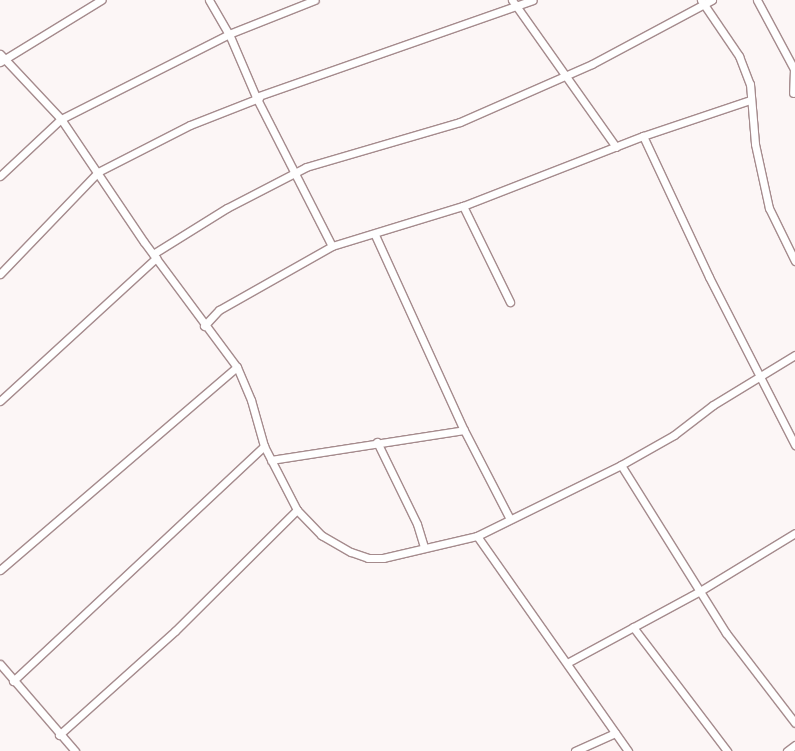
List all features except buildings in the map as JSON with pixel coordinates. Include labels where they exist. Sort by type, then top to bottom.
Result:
[{"type":"street","points":[[101,0],[2,58],[61,119],[204,326],[238,367],[251,400],[264,446],[297,510],[336,546],[368,558],[383,558],[477,536],[621,465],[674,435],[713,406],[795,355]]},
{"type":"street","points":[[208,0],[230,34],[258,98],[297,172],[332,246]]},
{"type":"street","points":[[0,176],[61,119],[230,34],[315,0]]},
{"type":"street","points":[[512,0],[567,74],[616,147]]},
{"type":"street","points":[[0,274],[98,172],[190,125],[258,98],[517,8],[533,0]]},
{"type":"street","points":[[0,401],[155,256],[227,208],[306,167],[460,122],[567,74],[703,2],[712,0]]},
{"type":"street","points":[[757,0],[794,69],[793,92]]},
{"type":"street","points":[[703,2],[739,56],[750,84],[755,144],[769,208],[795,261]]},
{"type":"street","points":[[204,326],[219,310],[332,246],[376,235],[464,206],[643,136],[750,100]]},
{"type":"street","points":[[643,136],[759,379],[795,445]]},
{"type":"street","points":[[464,206],[510,302]]},
{"type":"street","points":[[376,235],[464,430],[510,519]]},
{"type":"street","points":[[0,570],[238,367]]},
{"type":"street","points":[[271,460],[377,442],[464,430]]},
{"type":"street","points":[[377,442],[417,524],[424,547]]},
{"type":"street","points":[[13,681],[264,446]]},
{"type":"street","points":[[621,465],[726,634],[795,723]]},
{"type":"street","points":[[59,735],[175,631],[297,510]]},
{"type":"street","points":[[567,663],[700,591],[795,533]]},
{"type":"street","points":[[477,536],[628,751]]},
{"type":"street","points":[[633,627],[727,751]]},
{"type":"street","points":[[0,664],[74,751]]},
{"type":"street","points":[[575,751],[615,733]]},
{"type":"street","points":[[787,751],[795,745]]}]
